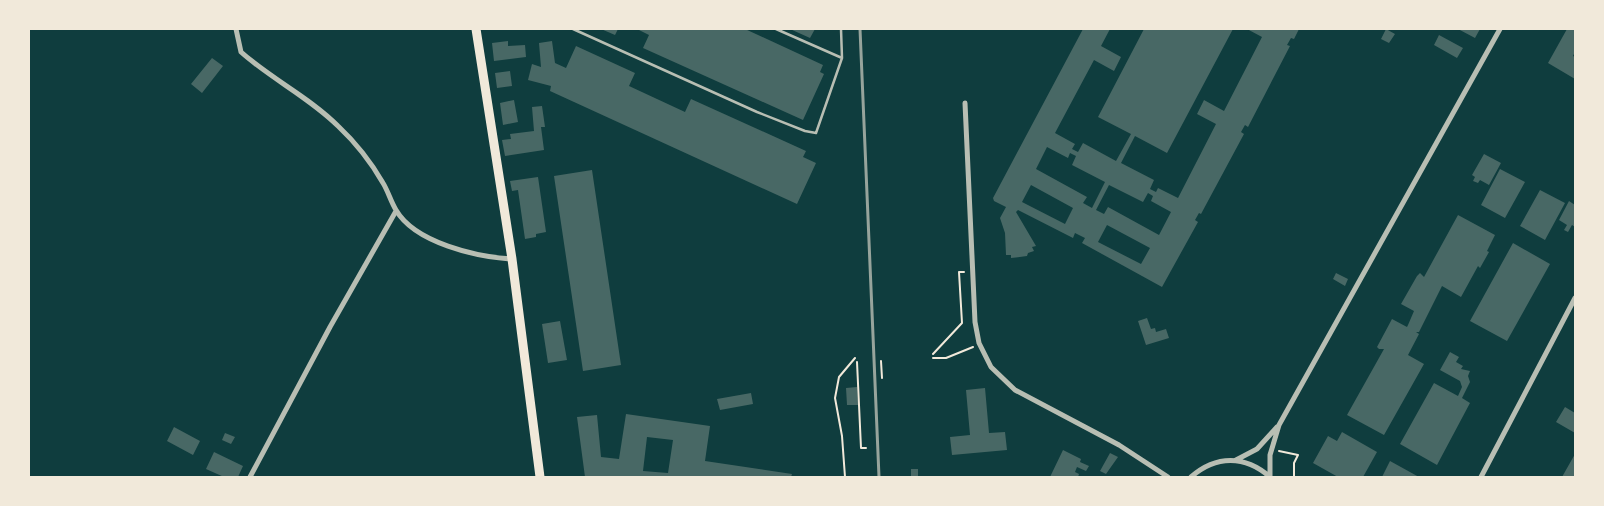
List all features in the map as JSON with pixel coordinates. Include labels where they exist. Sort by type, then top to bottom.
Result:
[{"type":"main road","points":[[476,29],[512,259],[540,477]]},
{"type":"street","points":[[236,29],[241,52],[314,105],[338,126],[371,165],[384,184],[396,211],[412,229],[458,249],[512,259]]},
{"type":"street","points":[[1270,477],[1270,454],[1279,425],[1500,29]]},
{"type":"street","points":[[965,103],[974,322],[980,345],[990,367],[1015,390],[1119,444],[1168,477]]},
{"type":"street","points":[[250,477],[330,327],[396,211]]},
{"type":"street","points":[[1481,477],[1575,298]]},
{"type":"street","points":[[1236,460],[1257,449],[1279,425]]},
{"type":"street","points":[[1191,477],[1212,463],[1236,460],[1249,463],[1270,477]]},
{"type":"lane","points":[[573,29],[758,112],[805,131],[816,133],[842,58],[841,29]]},
{"type":"lane","points":[[776,29],[842,58]]},
{"type":"path","points":[[932,354],[962,323],[959,272],[972,271]]},
{"type":"path","points":[[932,358],[946,358],[980,345]]},
{"type":"path","points":[[845,477],[842,436],[835,398],[839,377],[855,358]]},
{"type":"path","points":[[881,361],[882,378]]},
{"type":"path","points":[[857,362],[861,448],[866,448]]},
{"type":"path","points":[[1279,451],[1298,455],[1294,462],[1294,477]]},
{"type":"building","points":[[601,29],[618,29],[615,35]]},
{"type":"building","points":[[637,29],[745,29],[823,65],[820,72],[824,74],[803,120],[643,48],[649,35]]},
{"type":"building","points":[[790,29],[815,29],[810,38]]},
{"type":"building","points":[[1083,29],[1110,29],[1101,46],[1121,57],[1114,71],[1094,60],[1055,133],[1075,144],[1072,149],[1078,152],[1083,143],[1116,161],[1131,134],[1098,117],[1144,29],[1233,29],[1167,153],[1135,136],[1121,163],[1154,180],[1150,189],[1156,192],[1158,188],[1178,198],[1216,124],[1197,114],[1204,100],[1224,111],[1262,37],[1247,29],[1299,29],[1294,39],[1291,38],[1287,45],[1290,46],[1248,127],[1245,125],[1241,132],[1244,134],[1201,214],[1199,213],[1195,220],[1198,222],[1162,287],[1082,243],[1085,238],[1075,233],[1073,238],[1018,210],[1016,212],[1036,246],[1032,247],[1034,251],[1028,253],[1027,256],[1011,258],[1011,255],[1006,255],[1005,233],[1000,218],[1006,207],[994,201],[993,198]],"holes":[[[1047,147],[1068,158],[1070,153],[1076,156],[1072,165],[1105,182],[1092,208],[1083,203],[1087,197],[1036,169]],[[1031,185],[1073,208],[1065,224],[1022,202]],[[1109,185],[1143,202],[1148,193],[1153,196],[1151,201],[1171,212],[1159,235],[1108,207],[1104,214],[1096,210]],[[1107,225],[1150,248],[1141,264],[1098,242]]]},
{"type":"building","points":[[1386,29],[1395,34],[1389,43],[1381,39]]},
{"type":"building","points":[[1458,29],[1480,29],[1475,38]]},
{"type":"building","points":[[1567,29],[1575,29],[1575,52],[1573,56],[1575,57],[1575,79],[1548,63]]},
{"type":"building","points":[[1439,35],[1463,48],[1457,58],[1434,45]]},
{"type":"building","points":[[508,41],[508,46],[525,45],[526,57],[494,61],[492,43]]},
{"type":"building","points":[[552,41],[555,63],[566,68],[576,46],[635,73],[629,86],[685,112],[691,99],[806,151],[803,157],[816,163],[797,204],[550,91],[551,86],[528,80],[532,64],[541,67],[539,43]]},
{"type":"building","points":[[212,58],[223,66],[202,93],[191,84]]},
{"type":"building","points":[[510,71],[512,86],[497,88],[495,73]]},
{"type":"building","points":[[514,100],[518,122],[503,125],[500,103]]},
{"type":"building","points":[[542,106],[545,127],[541,127],[544,150],[505,156],[502,140],[511,139],[510,134],[534,131],[532,107]]},
{"type":"building","points":[[1484,154],[1501,163],[1489,185],[1480,180],[1478,183],[1473,181],[1475,177],[1472,175]]},
{"type":"building","points":[[1500,169],[1525,182],[1505,218],[1481,205]]},
{"type":"building","points":[[592,170],[621,365],[583,371],[554,176]]},
{"type":"building","points":[[538,177],[546,232],[536,234],[536,237],[525,239],[518,190],[512,191],[510,181]]},
{"type":"building","points":[[1540,190],[1565,203],[1545,240],[1520,226]]},
{"type":"building","points":[[1569,201],[1575,205],[1575,227],[1572,225],[1568,232],[1564,230],[1567,225],[1559,220]]},
{"type":"building","points":[[1458,215],[1495,235],[1487,251],[1489,252],[1480,268],[1478,266],[1461,297],[1442,286],[1419,332],[1416,332],[1419,334],[1408,355],[1424,364],[1384,435],[1347,415],[1384,349],[1377,347],[1392,319],[1407,327],[1414,311],[1401,304],[1417,276],[1420,273],[1424,277]]},
{"type":"building","points":[[1513,243],[1550,264],[1507,341],[1470,321]]},
{"type":"building","points":[[1336,273],[1348,279],[1345,286],[1333,279]]},
{"type":"building","points":[[1147,318],[1151,329],[1155,328],[1156,332],[1166,329],[1169,338],[1146,345],[1138,321]]},
{"type":"building","points":[[560,321],[567,360],[548,363],[542,324]]},
{"type":"building","points":[[1450,352],[1459,357],[1456,362],[1463,366],[1461,369],[1470,371],[1468,376],[1470,382],[1462,398],[1470,403],[1437,465],[1400,444],[1434,383],[1458,396],[1462,387],[1460,381],[1440,370]]},
{"type":"building","points":[[857,387],[858,405],[847,405],[846,388]]},
{"type":"building","points":[[985,388],[989,433],[1005,432],[1007,450],[952,455],[950,437],[970,435],[966,390]]},
{"type":"building","points":[[751,393],[753,404],[720,410],[717,399]]},
{"type":"building","points":[[1565,407],[1575,413],[1575,433],[1556,422]]},
{"type":"building","points":[[626,414],[710,426],[705,461],[792,474],[791,477],[585,477],[577,417],[597,415],[601,457],[619,459]],"holes":[[[647,437],[673,440],[668,473],[643,471]]]},
{"type":"building","points":[[174,427],[200,441],[193,455],[167,441]]},
{"type":"building","points":[[1342,432],[1377,452],[1363,477],[1338,477],[1313,463],[1328,436],[1337,441]]},
{"type":"building","points":[[225,433],[235,437],[231,444],[222,440]]},
{"type":"building","points":[[1063,450],[1081,459],[1080,462],[1089,466],[1086,471],[1077,467],[1075,472],[1079,474],[1078,477],[1050,477]]},
{"type":"building","points":[[214,452],[243,466],[238,477],[224,477],[206,469]]},
{"type":"building","points":[[1110,453],[1118,457],[1106,474],[1100,471]]},
{"type":"building","points":[[1575,454],[1575,477],[1562,477]]},
{"type":"building","points":[[1390,461],[1419,477],[1382,477]]},
{"type":"building","points":[[911,469],[918,469],[918,477],[911,477]]},
{"type":"railway","points":[[860,29],[879,477]]}]
